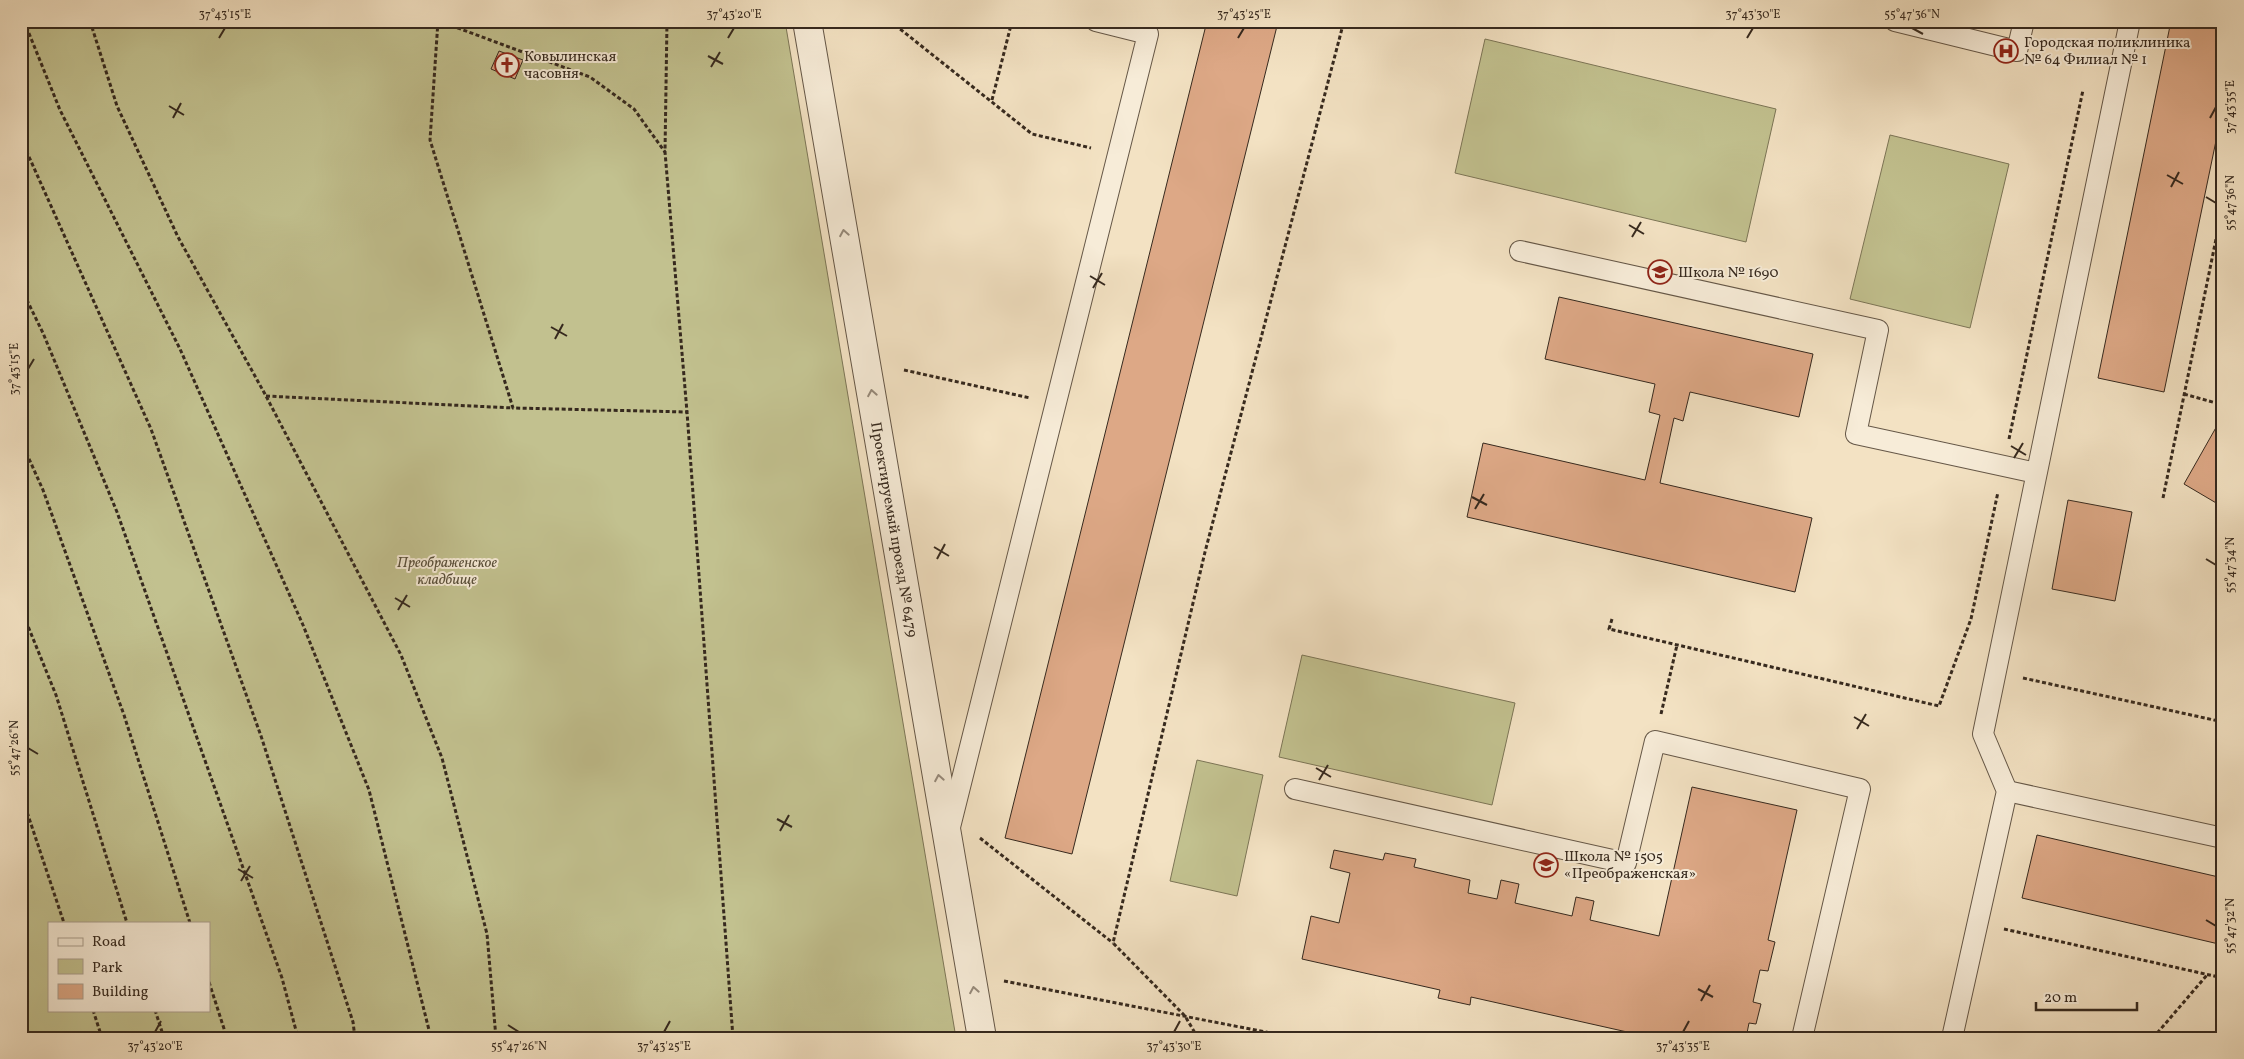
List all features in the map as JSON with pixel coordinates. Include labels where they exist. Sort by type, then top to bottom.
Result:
[{"type":"street","name":"Проектируемый проезд № 6479","points":[[807,21],[982,1038]]},
{"type":"lane","points":[[948,834],[1148,34],[1096,21]]},
{"type":"lane","points":[[1895,21],[2017,51],[2024,21]]},
{"type":"lane","points":[[1952,1038],[2007,791],[1984,734],[2130,21]]},
{"type":"lane","points":[[1520,252],[1878,330],[1856,434],[2036,473]]},
{"type":"lane","points":[[1295,789],[1626,863],[1655,741],[1860,789],[1802,1038]]},
{"type":"lane","points":[[2007,791],[2223,838]]},
{"type":"path","points":[[24,21],[60,110],[180,349],[303,625],[369,790],[431,1038]]},
{"type":"path","points":[[90,21],[118,106],[178,237],[266,396],[402,655],[442,758],[486,934],[496,1038]]},
{"type":"path","points":[[512,408],[430,140],[438,21],[590,77],[634,109],[665,152]]},
{"type":"path","points":[[667,21],[665,152],[687,412],[733,1038]]},
{"type":"path","points":[[890,21],[992,100],[1032,134],[1118,154]]},
{"type":"path","points":[[992,100],[1012,21]]},
{"type":"path","points":[[1113,943],[1206,552],[1344,21]]},
{"type":"path","points":[[1612,619],[1609,629],[1940,706],[1970,619],[2083,90]]},
{"type":"path","points":[[21,139],[151,429],[261,736],[350,1013],[355,1038]]},
{"type":"path","points":[[2163,498],[2223,205]]},
{"type":"path","points":[[21,288],[43,333],[117,512],[282,978],[298,1038]]},
{"type":"path","points":[[904,370],[1056,403]]},
{"type":"path","points":[[2184,394],[2223,405]]},
{"type":"path","points":[[266,396],[512,408],[687,412]]},
{"type":"path","points":[[21,441],[43,490],[124,715],[190,922]]},
{"type":"path","points":[[21,609],[56,695],[127,922]]},
{"type":"path","points":[[1664,704],[1677,644]]},
{"type":"path","points":[[1996,672],[2223,722]]},
{"type":"path","points":[[21,794],[64,922]]},
{"type":"path","points":[[980,838],[1113,943],[1185,1016],[1198,1038]]},
{"type":"path","points":[[1977,922],[2223,978]]},
{"type":"path","points":[[2153,1038],[2207,974]]},
{"type":"path","points":[[1003,980],[1296,1038]]},
{"type":"path","points":[[210,985],[227,1038]]},
{"type":"path","points":[[94,1012],[102,1038]]},
{"type":"path","points":[[156,1012],[164,1038]]},
{"type":"green space","name":"Преображенское кладбище","points":[[21,21],[785,21],[956,1038],[21,1038]]},
{"type":"green space","points":[[1485,39],[1776,109],[1746,242],[1455,173]]},
{"type":"green space","points":[[1890,135],[2009,164],[1970,328],[1850,299]]},
{"type":"green space","points":[[1302,655],[1515,703],[1492,805],[1279,757]]},
{"type":"green space","points":[[1197,760],[1263,775],[1237,896],[1170,881]]},
{"type":"building","points":[[1207,21],[1258,21],[1277,26],[1072,854],[1005,838]]},
{"type":"building","points":[[1980,21],[2009,21],[2007,28]]},
{"type":"building","points":[[2171,21],[2203,21],[2223,25],[2223,107],[2164,392],[2098,378]]},
{"type":"building","name":"Ковылинская часовня","points":[[499,51],[523,60],[515,79],[491,69]]},
{"type":"building","points":[[1559,297],[1813,354],[1799,417],[1690,392],[1683,421],[1674,418],[1660,483],[1812,518],[1795,592],[1467,517],[1483,443],[1645,480],[1660,415],[1649,412],[1655,384],[1545,359]]},
{"type":"building","points":[[2218,424],[2223,427],[2223,507],[2184,484]]},
{"type":"building","points":[[2068,500],[2132,512],[2115,601],[2052,589]]},
{"type":"building","points":[[1692,787],[1797,810],[1768,940],[1775,942],[1768,971],[1760,970],[1753,1002],[1761,1004],[1756,1024],[1749,1023],[1746,1038],[1654,1038],[1471,997],[1470,1005],[1438,998],[1440,990],[1302,959],[1311,916],[1339,923],[1350,873],[1330,868],[1334,850],[1383,860],[1385,853],[1416,859],[1414,867],[1470,880],[1468,893],[1497,899],[1501,880],[1519,884],[1515,903],[1572,916],[1576,897],[1594,901],[1590,920],[1659,936]]},
{"type":"building","points":[[2037,835],[2223,878],[2223,945],[2022,898]]},
{"type":"place","name":"Городская поликлиника № 64 Филиал № 1","points":[[2006,51]]},
{"type":"place","name":"Ковылинская часовня","points":[[507,65]]},
{"type":"place","name":"Школа № 1690","points":[[1660,272]]},
{"type":"place","name":"Школа № 1505 «Преображенская»","points":[[1546,865]]}]
